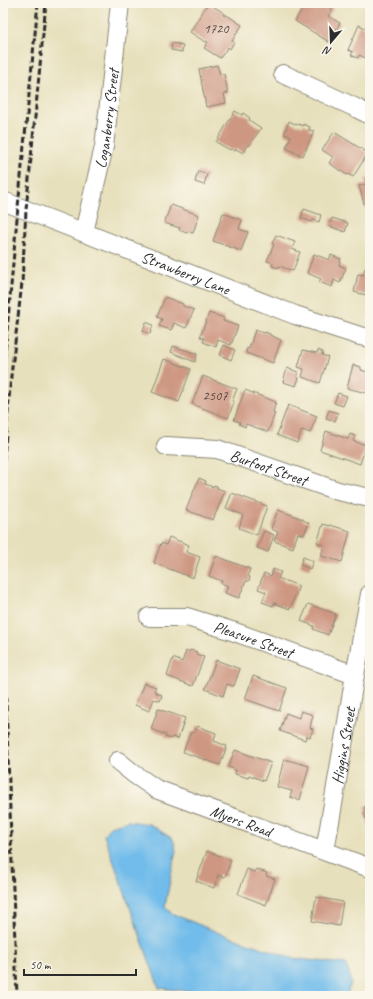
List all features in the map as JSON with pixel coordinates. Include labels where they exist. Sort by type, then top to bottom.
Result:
[{"type":"street","name":"Loganberry Street","points":[[84,232],[104,147],[120,3]]},
{"type":"street","points":[[283,74],[370,116]]},
{"type":"street","name":"Strawberry Lane","points":[[3,201],[295,315],[370,338]]},
{"type":"street","name":"Burfoot Street","points":[[166,446],[217,449],[338,491],[370,498]]},
{"type":"street","name":"Higgins Street","points":[[326,851],[370,594]]},
{"type":"street","name":"Pleasure Street","points":[[149,617],[187,617],[232,631],[355,675]]},
{"type":"street","name":"Myers Road","points":[[118,760],[134,774],[156,789],[370,868]]},
{"type":"water","points":[[128,821],[149,824],[173,839],[176,850],[165,906],[171,913],[219,933],[291,958],[345,964],[349,972],[351,984],[346,996],[236,996],[159,988],[104,835],[110,826]]},
{"type":"building","points":[[208,3],[224,13],[223,15],[225,16],[225,14],[242,25],[232,41],[234,42],[230,49],[228,47],[220,58],[204,48],[208,42],[205,42],[190,32]]},
{"type":"building","points":[[274,3],[284,3],[283,7]]},
{"type":"building","points":[[306,3],[310,5],[311,3],[322,3],[333,9],[328,16],[340,23],[329,42],[295,21]]},
{"type":"building","points":[[359,25],[370,30],[370,60],[359,55],[358,58],[351,55],[353,52],[348,50]]},
{"type":"building","points":[[172,43],[183,45],[182,52],[171,50]]},
{"type":"building","points":[[217,65],[220,75],[224,74],[228,93],[224,94],[226,103],[206,107],[199,69]]},
{"type":"building","points":[[235,111],[242,115],[243,113],[250,118],[249,120],[261,128],[249,146],[247,145],[243,153],[236,149],[235,151],[230,150],[216,142]]},
{"type":"building","points":[[289,121],[297,125],[303,126],[303,124],[310,127],[309,130],[314,131],[303,156],[286,148],[291,136],[284,134]]},
{"type":"building","points":[[334,132],[368,153],[353,177],[348,174],[347,175],[329,163],[333,157],[322,150]]},
{"type":"building","points":[[198,171],[207,174],[204,185],[195,182]]},
{"type":"building","points":[[370,178],[370,206],[365,207],[359,186],[367,184],[365,179]]},
{"type":"building","points":[[171,205],[199,215],[193,233],[188,231],[187,233],[179,230],[180,228],[164,223]]},
{"type":"building","points":[[304,209],[321,215],[319,222],[313,220],[312,222],[301,218]]},
{"type":"building","points":[[223,213],[242,220],[239,229],[248,232],[241,251],[213,241]]},
{"type":"building","points":[[332,218],[348,223],[345,232],[329,226]]},
{"type":"building","points":[[276,235],[295,242],[292,249],[300,252],[293,271],[279,266],[278,268],[272,266],[273,263],[267,261]]},
{"type":"building","points":[[314,254],[329,260],[331,255],[341,259],[339,265],[346,268],[340,283],[334,280],[332,287],[319,282],[321,279],[307,273]]},
{"type":"building","points":[[365,268],[370,269],[370,296],[354,292],[358,274],[363,275]]},
{"type":"building","points":[[165,297],[194,310],[186,328],[174,323],[171,330],[159,326],[162,319],[157,317]]},
{"type":"building","points":[[209,313],[224,318],[223,321],[238,326],[231,345],[218,340],[216,347],[203,342],[204,338],[200,337]]},
{"type":"building","points":[[146,322],[153,325],[150,334],[143,331]]},
{"type":"building","points":[[255,330],[265,332],[281,340],[273,363],[246,353],[247,348],[249,349]]},
{"type":"building","points":[[224,345],[235,350],[231,360],[220,355]]},
{"type":"building","points":[[173,346],[197,354],[195,362],[171,352]]},
{"type":"building","points":[[303,350],[317,353],[318,350],[323,352],[322,355],[328,357],[320,383],[302,377],[304,369],[298,367]]},
{"type":"building","points":[[164,359],[191,369],[179,402],[152,392]]},
{"type":"building","points":[[353,365],[361,367],[361,370],[370,373],[370,394],[347,388]]},
{"type":"building","points":[[287,368],[298,372],[297,377],[299,378],[296,386],[283,382]]},
{"type":"building","points":[[203,376],[237,389],[232,401],[234,402],[228,418],[192,404]]},
{"type":"building","points":[[245,390],[276,402],[273,412],[275,413],[268,432],[246,424],[245,427],[239,424],[240,422],[234,420]]},
{"type":"building","points":[[338,393],[347,396],[343,406],[334,403]]},
{"type":"building","points":[[288,405],[317,416],[310,433],[302,430],[297,443],[277,435]]},
{"type":"building","points":[[329,410],[338,413],[335,421],[326,418]]},
{"type":"building","points":[[326,431],[348,439],[350,434],[355,436],[353,441],[366,445],[360,464],[320,450]]},
{"type":"building","points":[[199,478],[206,481],[205,484],[213,487],[214,485],[217,486],[217,488],[225,491],[213,520],[186,510]]},
{"type":"building","points":[[232,493],[267,506],[257,535],[239,528],[243,515],[226,508]]},
{"type":"building","points":[[278,510],[303,519],[309,523],[304,535],[298,533],[293,548],[274,541],[278,532],[271,529]]},
{"type":"building","points":[[323,524],[350,531],[342,562],[321,556],[324,545],[317,543]]},
{"type":"building","points":[[264,531],[274,535],[268,552],[257,548]]},
{"type":"building","points":[[169,537],[189,545],[186,552],[200,557],[193,578],[154,563],[161,543],[166,545]]},
{"type":"building","points":[[216,556],[250,569],[248,575],[250,577],[249,581],[246,581],[239,598],[225,593],[228,586],[221,583],[222,581],[209,576]]},
{"type":"building","points":[[303,557],[313,561],[310,569],[300,565]]},
{"type":"building","points":[[273,569],[281,572],[278,578],[299,586],[290,609],[274,603],[273,606],[262,602],[266,592],[258,589],[264,573],[271,576]]},
{"type":"building","points":[[308,604],[336,614],[328,635],[313,629],[314,626],[301,621]]},
{"type":"building","points":[[190,650],[197,652],[196,654],[204,657],[193,686],[167,676],[173,658],[182,662],[186,651],[189,652]]},
{"type":"building","points":[[216,660],[240,669],[234,686],[227,684],[223,696],[205,689]]},
{"type":"building","points":[[253,676],[287,688],[279,711],[245,699]]},
{"type":"building","points":[[144,683],[156,687],[154,691],[162,695],[160,701],[154,699],[149,711],[135,705]]},
{"type":"building","points":[[158,709],[185,718],[178,739],[165,737],[166,735],[151,729]]},
{"type":"building","points":[[301,711],[313,715],[310,728],[313,729],[310,737],[306,736],[305,740],[280,731],[286,713],[299,718]]},
{"type":"building","points":[[197,726],[216,733],[214,741],[227,746],[220,765],[183,752],[191,732],[194,733]]},
{"type":"building","points":[[235,750],[271,763],[264,781],[249,775],[248,778],[235,774],[236,770],[228,767]]},
{"type":"building","points":[[284,759],[309,766],[300,800],[290,797],[292,791],[277,787]]},
{"type":"building","points":[[370,805],[370,828],[369,828],[364,807]]},
{"type":"building","points":[[207,851],[231,860],[225,877],[218,875],[214,888],[196,881]]},
{"type":"building","points":[[247,869],[254,872],[256,869],[267,873],[266,876],[275,879],[266,905],[238,894]]},
{"type":"building","points":[[316,897],[343,902],[339,926],[312,921]]},
{"type":"railway","points":[[3,376],[38,3]]},
{"type":"railway","points":[[3,469],[11,376],[22,283],[26,210],[46,3]]},
{"type":"railway","points":[[3,624],[17,996]]}]
